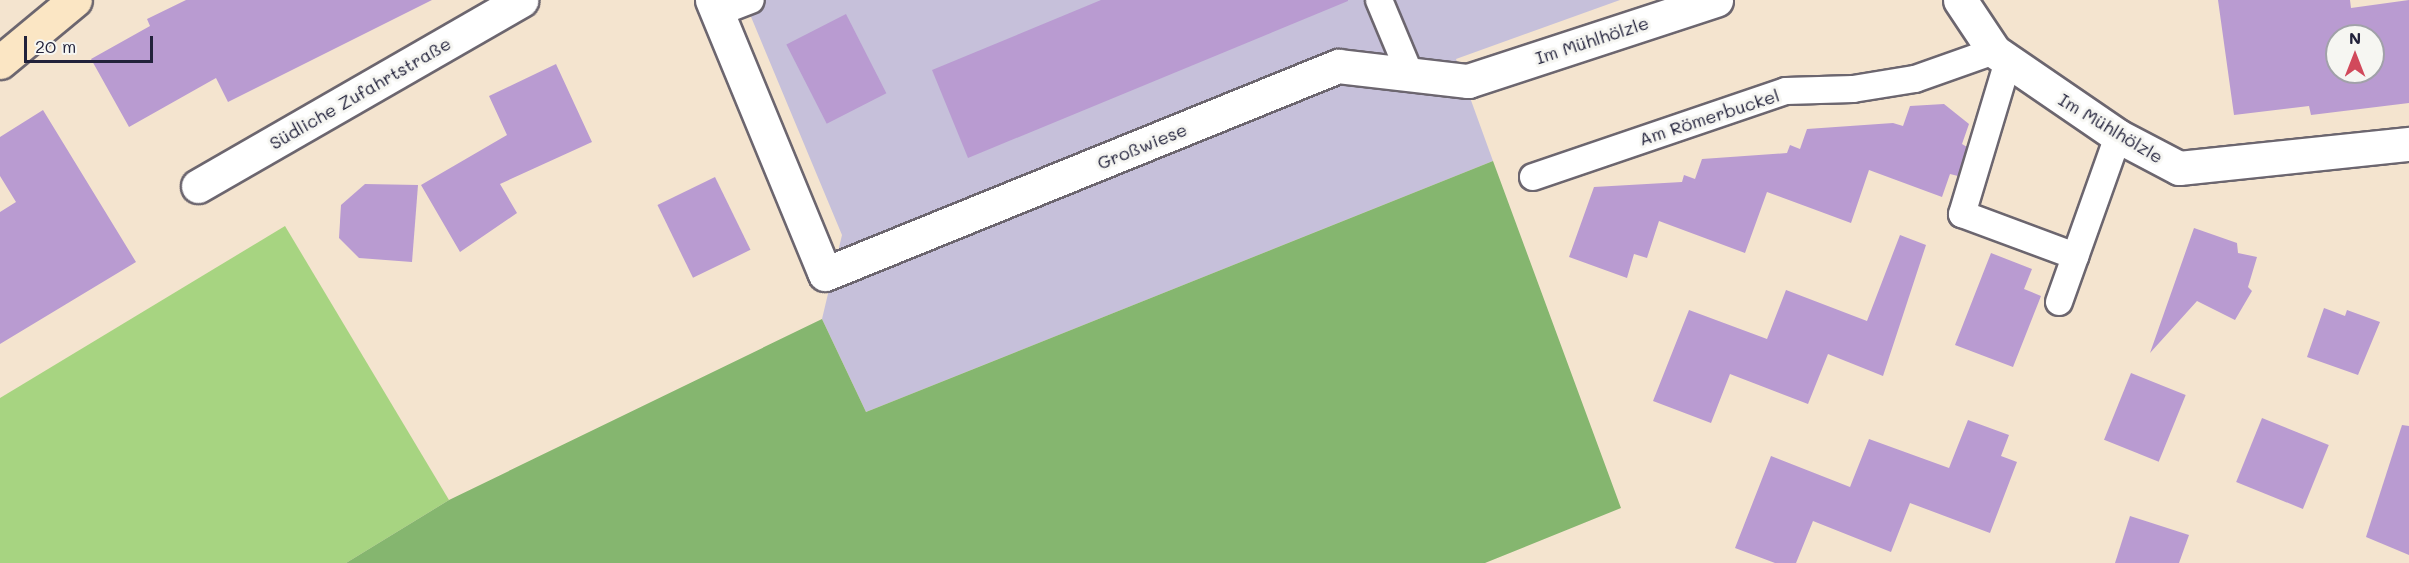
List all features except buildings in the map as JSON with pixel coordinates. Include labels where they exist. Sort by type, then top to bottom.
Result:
[{"type":"main road","points":[[0,62],[75,0]]},
{"type":"street","name":"Südliche Zufahrtstraße","points":[[198,186],[521,0]]},
{"type":"street","name":"Im Mühlhölzle","points":[[1468,81],[1716,0]]},
{"type":"street","name":"Im Mühlhölzle","points":[[1960,0],[2001,56],[2118,136],[2179,168],[2409,144]]},
{"type":"street","name":"Großwiese","points":[[714,6],[825,274],[1338,66],[1468,81]]},
{"type":"lane","points":[[714,6],[751,0]]},
{"type":"lane","points":[[1379,0],[1410,74]]},
{"type":"lane","points":[[2001,56],[1962,214],[2075,256]]},
{"type":"lane","name":"Am Römerbuckel","points":[[1533,177],[1786,92],[1853,89],[1915,79],[2001,56]]},
{"type":"lane","points":[[2059,302],[2118,136]]},
{"type":"shaded area","points":[[744,0],[1620,0],[1456,59],[1493,161],[866,412],[822,319],[842,235]]},
{"type":"green space","points":[[1493,161],[1621,508],[1485,563],[346,563],[449,500],[822,319],[866,412]]},
{"type":"green space","points":[[285,226],[449,500],[346,563],[0,563],[0,398]]}]
